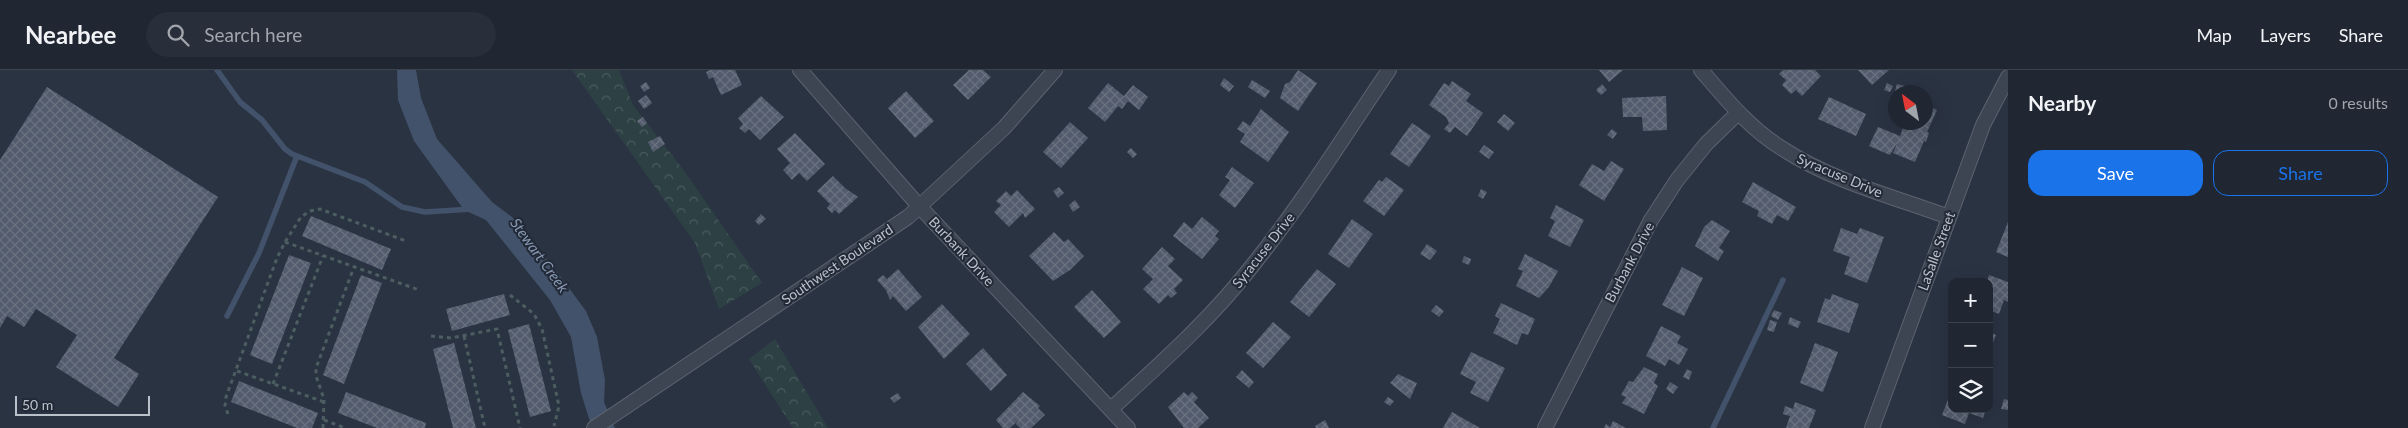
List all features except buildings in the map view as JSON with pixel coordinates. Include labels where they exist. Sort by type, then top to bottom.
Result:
[{"type":"street","name":"Burbank Drive","points":[[800,70],[919,206],[1128,428]]},
{"type":"street","name":"Southwest Boulevard","points":[[594,428],[908,217],[1004,128],[1055,70]]},
{"type":"street","name":"Syracuse Drive","points":[[1111,409],[1173,351],[1252,267],[1295,209],[1389,70]]},
{"type":"street","name":"Syracuse Drive","points":[[1700,70],[1738,113],[1782,149],[1806,163],[1949,217]]},
{"type":"street","name":"LaSalle Street","points":[[1872,428],[1983,125],[2008,76]]},
{"type":"street","name":"Burbank Drive","points":[[1545,428],[1651,220],[1683,173],[1706,144],[1738,113]]},
{"type":"path","points":[[228,414],[225,406],[226,397],[277,258],[301,217],[314,209],[406,241]]},
{"type":"path","points":[[285,242],[419,290]]},
{"type":"path","points":[[273,384],[323,256]]},
{"type":"path","points":[[323,428],[324,402],[316,376],[316,368],[354,267]]},
{"type":"path","points":[[510,295],[534,314],[542,329],[559,406],[554,426]]},
{"type":"path","points":[[431,336],[451,338],[497,329],[520,428]]},
{"type":"path","points":[[464,336],[485,428]]},
{"type":"path","points":[[237,371],[324,402]]},
{"type":"path","points":[[324,420],[345,428]]},
{"type":"green space","points":[[572,70],[619,70],[633,105],[685,172],[762,283],[719,309],[695,243]]},
{"type":"green space","points":[[775,339],[828,428],[793,428],[749,359]]},
{"type":"water","name":"Stewart Creek","points":[[397,70],[416,70],[421,98],[437,139],[492,202],[512,217],[586,311],[597,337],[605,380],[604,402],[615,428],[592,428],[581,393],[571,337],[550,300],[486,220],[464,210],[414,141],[398,100]]},
{"type":"waterway","points":[[217,70],[240,102],[262,120],[285,149],[292,154],[365,182],[402,207],[425,212],[472,209]]},
{"type":"waterway","points":[[227,316],[259,253],[297,156]]},
{"type":"waterway","points":[[1713,428],[1783,280]]}]
